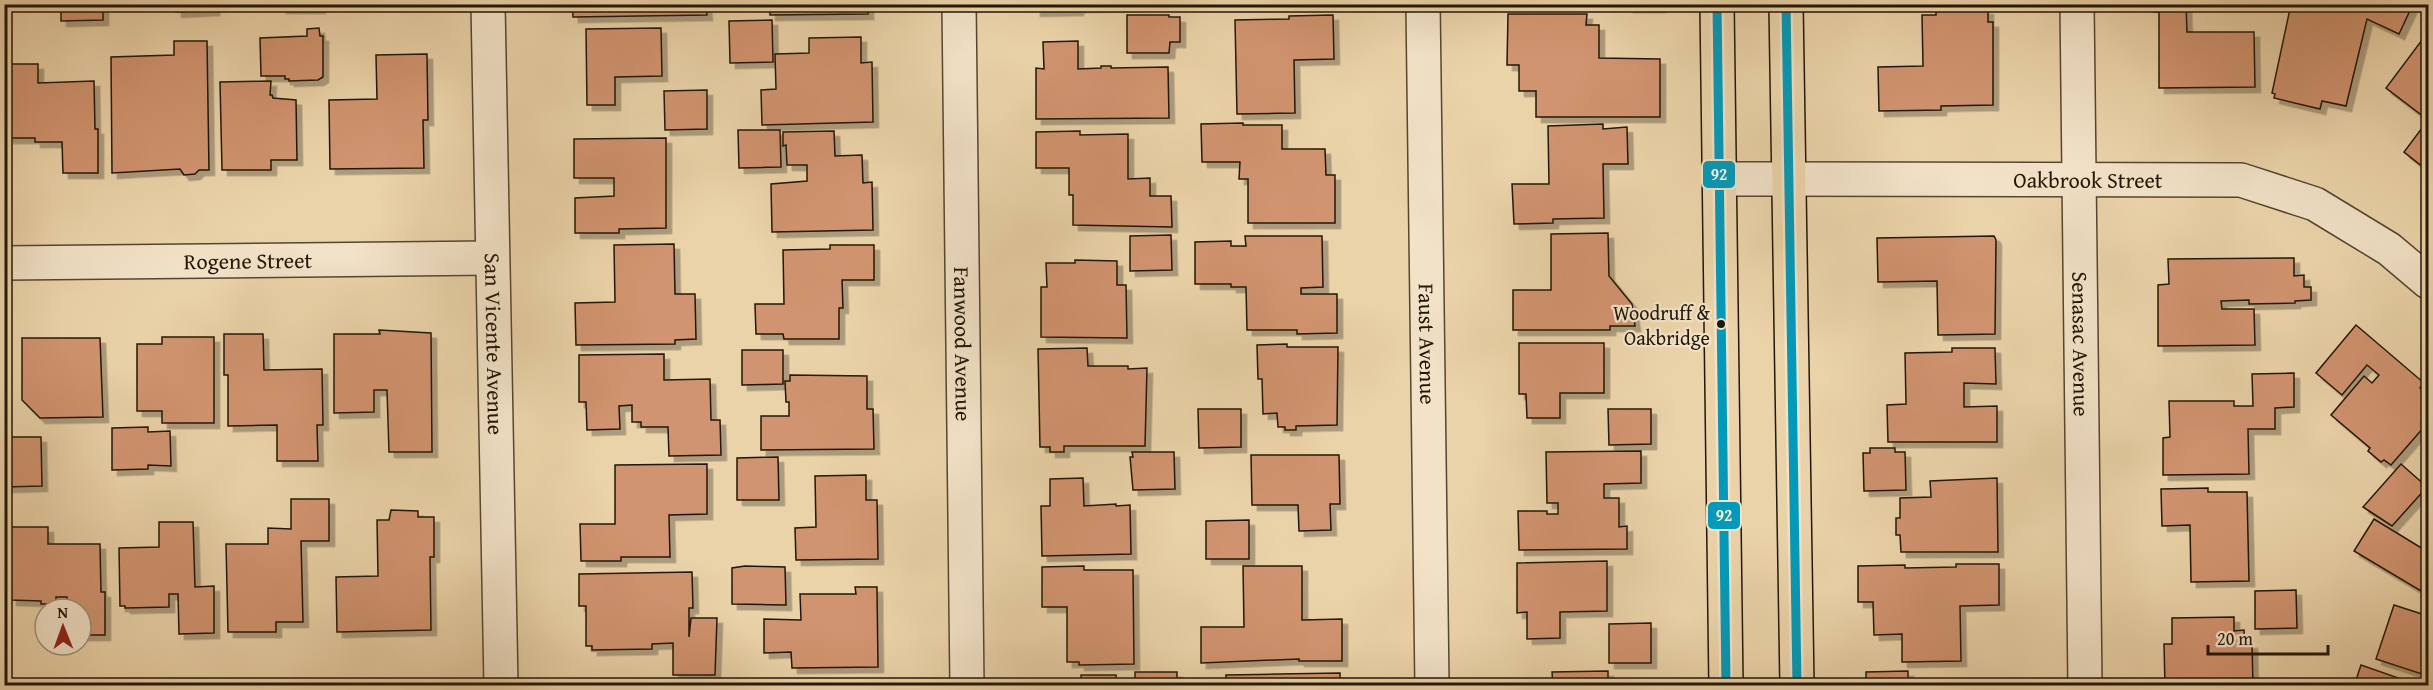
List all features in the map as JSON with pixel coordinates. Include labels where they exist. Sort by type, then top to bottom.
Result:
[{"type":"main road","points":[[1717,4],[1726,686]]},
{"type":"main road","points":[[1786,4],[1797,686]]},
{"type":"street","name":"San Vicente Avenue","points":[[488,4],[491,258],[501,686]]},
{"type":"street","name":"Fanwood Avenue","points":[[959,4],[967,686]]},
{"type":"street","name":"Faust Avenue","points":[[1423,4],[1432,686]]},
{"type":"street","name":"Senasac Avenue","points":[[2077,4],[2085,686]]},
{"type":"street","name":"Oakbrook Street","points":[[1719,179],[2241,180],[2315,204],[2389,249],[2428,282]]},
{"type":"street","name":"Rogene Street","points":[[4,263],[491,258]]},
{"type":"building","points":[[61,4],[103,4],[103,20],[61,21]]},
{"type":"building","points":[[176,4],[214,4],[214,10],[176,12]]},
{"type":"building","points":[[281,4],[320,4],[320,8],[281,8]]},
{"type":"building","points":[[572,4],[706,4],[707,15],[573,17]]},
{"type":"building","points":[[770,4],[868,4],[868,14],[770,15]]},
{"type":"building","points":[[1035,4],[1133,4],[1134,6],[1078,7],[1078,10],[1035,11]]},
{"type":"building","points":[[1242,4],[1297,4],[1297,5],[1243,6]]},
{"type":"building","points":[[1628,4],[1659,4],[1659,7],[1628,7]]},
{"type":"building","points":[[2154,4],[2186,4],[2187,32],[2254,32],[2255,87],[2159,88],[2159,12],[2154,12]]},
{"type":"building","points":[[2291,4],[2413,4],[2399,34],[2367,19],[2346,106],[2322,101],[2320,109],[2274,98],[2275,94],[2272,93]]},
{"type":"building","points":[[1988,9],[1988,22],[1993,22],[1993,105],[1941,106],[1941,110],[1879,111],[1878,67],[1923,66],[1922,15],[1936,15],[1936,10]]},
{"type":"building","points":[[1508,14],[1587,14],[1586,25],[1599,25],[1599,58],[1660,59],[1660,117],[1536,117],[1536,91],[1519,91],[1519,65],[1507,65]]},
{"type":"building","points":[[1127,15],[1180,17],[1180,42],[1170,42],[1169,53],[1127,53]]},
{"type":"building","points":[[1333,15],[1334,59],[1294,60],[1295,113],[1237,114],[1235,20]]},
{"type":"building","points":[[772,20],[773,62],[730,63],[729,21]]},
{"type":"building","points":[[319,28],[320,36],[323,36],[323,77],[318,80],[289,81],[285,79],[285,76],[261,76],[260,38],[307,36],[307,29]]},
{"type":"building","points":[[661,28],[662,76],[615,77],[615,105],[587,105],[586,29]]},
{"type":"building","points":[[861,37],[861,63],[872,62],[873,122],[762,125],[761,90],[776,89],[775,54],[809,53],[809,38]]},
{"type":"building","points":[[2422,40],[2428,45],[2428,120],[2386,88]]},
{"type":"building","points":[[174,41],[207,41],[209,170],[199,170],[195,174],[184,175],[180,169],[112,173],[111,57],[174,55]]},
{"type":"building","points":[[1078,41],[1078,69],[1101,68],[1101,66],[1111,66],[1111,68],[1168,67],[1169,118],[1036,119],[1036,68],[1044,69],[1043,42]]},
{"type":"building","points":[[427,54],[428,120],[423,120],[424,168],[330,169],[329,100],[377,99],[376,55]]},
{"type":"building","points":[[4,64],[38,64],[38,83],[94,81],[95,129],[98,129],[98,173],[63,173],[62,142],[35,142],[35,138],[4,138]]},
{"type":"building","points":[[271,81],[270,95],[273,98],[296,100],[297,160],[271,160],[271,170],[222,170],[220,82]]},
{"type":"building","points":[[707,90],[707,129],[665,130],[664,91]]},
{"type":"building","points":[[2428,120],[2428,171],[2404,152]]},
{"type":"building","points":[[1243,123],[1243,125],[1282,125],[1282,149],[1325,149],[1326,175],[1335,175],[1335,223],[1248,223],[1248,179],[1239,179],[1240,162],[1202,162],[1201,124]]},
{"type":"building","points":[[1603,124],[1603,129],[1627,127],[1628,164],[1603,164],[1604,218],[1553,219],[1553,223],[1514,224],[1512,184],[1549,184],[1548,126]]},
{"type":"building","points":[[738,130],[780,130],[781,167],[739,168]]},
{"type":"building","points":[[834,131],[835,156],[862,155],[863,183],[872,182],[873,230],[772,232],[771,184],[807,181],[807,165],[787,165],[783,132]]},
{"type":"building","points":[[1080,131],[1080,135],[1128,134],[1128,179],[1150,178],[1150,196],[1171,196],[1172,227],[1073,225],[1073,195],[1069,195],[1069,168],[1036,168],[1036,132]]},
{"type":"building","points":[[666,138],[666,228],[619,229],[619,233],[575,233],[575,198],[614,196],[614,178],[574,178],[574,139]]},
{"type":"building","points":[[1608,233],[1609,276],[1632,304],[1635,326],[1610,326],[1610,330],[1513,330],[1513,290],[1551,290],[1551,234]]},
{"type":"building","points":[[1171,235],[1172,270],[1130,271],[1130,236]]},
{"type":"building","points":[[1245,236],[1322,236],[1323,287],[1301,288],[1301,294],[1337,294],[1337,333],[1297,334],[1297,330],[1247,330],[1246,287],[1231,287],[1231,284],[1195,284],[1195,242],[1231,241],[1231,246],[1246,246]]},
{"type":"building","points":[[1994,236],[1996,240],[1995,334],[1938,335],[1937,281],[1878,282],[1877,238]]},
{"type":"building","points":[[674,244],[675,294],[695,294],[696,339],[675,340],[675,344],[576,345],[575,303],[615,302],[614,245]]},
{"type":"building","points":[[830,245],[874,245],[874,280],[842,280],[843,308],[839,308],[839,339],[784,339],[783,334],[756,334],[755,304],[784,304],[783,250],[830,249]]},
{"type":"building","points":[[2294,258],[2294,276],[2304,275],[2304,287],[2311,287],[2311,300],[2295,301],[2295,303],[2249,304],[2249,300],[2221,301],[2222,309],[2254,309],[2255,345],[2158,346],[2158,285],[2169,284],[2168,259]]},
{"type":"building","points":[[1075,260],[1117,261],[1117,285],[1126,285],[1127,338],[1041,337],[1041,287],[1047,287],[1046,263],[1075,263]]},
{"type":"building","points":[[2356,325],[2424,383],[2420,388],[2428,395],[2428,415],[2421,424],[2424,427],[2391,465],[2384,460],[2381,462],[2368,451],[2370,448],[2331,415],[2364,376],[2372,383],[2379,375],[2367,365],[2342,395],[2316,373]]},
{"type":"building","points":[[379,330],[431,333],[432,452],[389,452],[387,390],[374,390],[374,412],[334,413],[334,334],[380,334]]},
{"type":"building","points":[[224,334],[263,334],[264,370],[322,369],[323,425],[317,425],[318,461],[277,461],[277,425],[228,426],[228,375],[224,375]]},
{"type":"building","points":[[162,337],[214,337],[214,423],[162,423],[162,411],[137,411],[137,344],[162,344]]},
{"type":"building","points":[[22,338],[100,338],[103,417],[40,418],[22,400]]},
{"type":"building","points":[[1519,343],[1604,343],[1604,393],[1560,393],[1560,418],[1527,418],[1526,394],[1519,394]]},
{"type":"building","points":[[1287,344],[1287,347],[1338,347],[1337,425],[1296,426],[1296,430],[1285,430],[1285,427],[1278,427],[1277,413],[1263,414],[1262,379],[1258,379],[1257,345]]},
{"type":"building","points":[[1087,348],[1088,366],[1147,368],[1145,446],[1064,446],[1064,452],[1050,452],[1050,447],[1040,447],[1038,349]]},
{"type":"building","points":[[1952,348],[1995,348],[1996,384],[1964,383],[1964,407],[1997,406],[1997,442],[1888,442],[1887,405],[1906,404],[1905,353],[1952,352]]},
{"type":"building","points":[[742,350],[783,350],[783,384],[742,385]]},
{"type":"building","points":[[664,354],[664,380],[710,379],[711,420],[720,420],[721,455],[669,456],[668,427],[641,427],[641,422],[632,422],[632,405],[619,406],[620,429],[587,430],[586,402],[579,402],[579,355]]},
{"type":"building","points":[[2294,373],[2294,407],[2275,408],[2275,429],[2248,429],[2249,474],[2163,475],[2163,438],[2170,437],[2169,401],[2234,401],[2234,406],[2253,406],[2252,374]]},
{"type":"building","points":[[790,375],[867,376],[867,409],[873,409],[874,449],[761,450],[761,416],[789,416],[785,381],[790,381]]},
{"type":"building","points":[[1198,409],[1241,409],[1241,447],[1199,448]]},
{"type":"building","points":[[1608,409],[1651,409],[1651,444],[1609,445]]},
{"type":"building","points":[[148,427],[148,432],[170,431],[171,466],[148,465],[148,469],[112,470],[112,428]]},
{"type":"building","points":[[4,437],[41,437],[42,486],[4,487]]},
{"type":"building","points":[[1870,448],[1895,448],[1895,452],[1905,452],[1906,490],[1864,491],[1863,453],[1870,453]]},
{"type":"building","points":[[1641,451],[1641,483],[1604,484],[1604,498],[1619,498],[1619,527],[1627,526],[1627,549],[1519,550],[1518,511],[1547,511],[1547,514],[1558,514],[1558,503],[1547,503],[1546,452]]},
{"type":"building","points":[[1132,452],[1174,452],[1175,489],[1133,490],[1130,457],[1133,457]]},
{"type":"building","points":[[1251,455],[1339,455],[1340,504],[1330,504],[1331,530],[1299,531],[1298,505],[1252,505]]},
{"type":"building","points":[[778,457],[779,500],[737,500],[737,458]]},
{"type":"building","points":[[707,464],[707,514],[669,515],[670,557],[621,557],[621,561],[581,561],[580,524],[615,524],[615,465]]},
{"type":"building","points":[[2401,464],[2427,487],[2392,526],[2363,507]]},
{"type":"building","points":[[866,475],[866,500],[877,500],[878,559],[796,560],[795,528],[816,527],[815,476]]},
{"type":"building","points":[[1083,478],[1084,506],[1130,505],[1131,554],[1042,556],[1041,506],[1050,506],[1050,479]]},
{"type":"building","points":[[1997,478],[1998,552],[1901,552],[1900,535],[1896,535],[1896,518],[1900,518],[1900,498],[1931,497],[1930,481]]},
{"type":"building","points":[[2208,488],[2208,492],[2247,492],[2249,581],[2191,582],[2190,525],[2162,526],[2161,489]]},
{"type":"building","points":[[291,499],[329,499],[329,541],[301,541],[303,622],[276,622],[276,632],[228,632],[226,544],[268,544],[268,528],[291,529]]},
{"type":"building","points":[[391,510],[418,511],[418,517],[434,517],[434,557],[430,557],[431,630],[337,632],[336,577],[378,576],[377,520],[389,520]]},
{"type":"building","points":[[2374,519],[2428,552],[2428,579],[2421,591],[2354,551]]},
{"type":"building","points":[[1249,520],[1249,559],[1206,559],[1206,521]]},
{"type":"building","points":[[159,522],[193,522],[195,587],[214,586],[214,633],[179,634],[178,594],[169,594],[169,607],[125,608],[125,606],[120,606],[119,548],[159,547]]},
{"type":"building","points":[[11,527],[48,527],[48,544],[100,544],[101,592],[105,592],[105,635],[93,635],[93,597],[33,597],[33,601],[11,600]]},
{"type":"building","points":[[1607,561],[1607,611],[1560,612],[1560,638],[1527,639],[1527,612],[1517,613],[1517,563]]},
{"type":"building","points":[[1956,564],[1999,564],[1999,605],[1960,606],[1961,661],[1902,662],[1902,634],[1874,635],[1873,602],[1858,602],[1858,566],[1956,567]]},
{"type":"building","points":[[1084,566],[1084,570],[1133,570],[1134,664],[1079,665],[1079,662],[1067,662],[1067,607],[1042,607],[1042,567]]},
{"type":"building","points":[[1243,566],[1302,566],[1302,620],[1342,619],[1342,661],[1299,661],[1299,659],[1201,663],[1201,627],[1244,627]]},
{"type":"building","points":[[785,567],[786,605],[732,604],[732,568]]},
{"type":"building","points":[[692,572],[693,608],[689,608],[689,637],[691,618],[717,618],[715,675],[673,675],[673,643],[652,644],[652,649],[592,650],[592,646],[586,646],[586,606],[579,606],[579,574]]},
{"type":"building","points":[[855,587],[877,587],[878,667],[792,668],[791,652],[764,653],[764,619],[801,620],[800,594],[856,594]]},
{"type":"building","points":[[2296,590],[2297,628],[2255,629],[2255,591]]},
{"type":"building","points":[[2394,605],[2425,615],[2428,605],[2428,676],[2376,659]]},
{"type":"building","points":[[2234,617],[2234,631],[2244,630],[2245,644],[2252,643],[2253,686],[2165,686],[2164,644],[2172,644],[2172,618]]},
{"type":"building","points":[[1651,623],[1651,663],[1609,663],[1609,624]]},
{"type":"building","points":[[2361,665],[2421,686],[2354,686]]},
{"type":"building","points":[[1608,671],[1608,686],[1553,686],[1552,672]]},
{"type":"building","points":[[1908,671],[1908,686],[1866,686],[1866,672]]},
{"type":"building","points":[[1135,672],[1177,672],[1177,686],[1135,686]]},
{"type":"building","points":[[1340,673],[1340,686],[1226,686],[1226,675]]},
{"type":"building","points":[[1081,675],[1116,675],[1117,686],[1081,686]]},
{"type":"building","points":[[715,681],[715,686],[609,686],[667,684],[667,682]]},
{"type":"building","points":[[880,681],[880,686],[809,686],[809,682]]},
{"type":"transit line","name":"92","points":[[1717,4],[1726,686]]},
{"type":"transit line","name":"92","points":[[1786,4],[1797,686]]},
{"type":"place","name":"Woodruff & Oakbridge","points":[[1721,324]]}]
